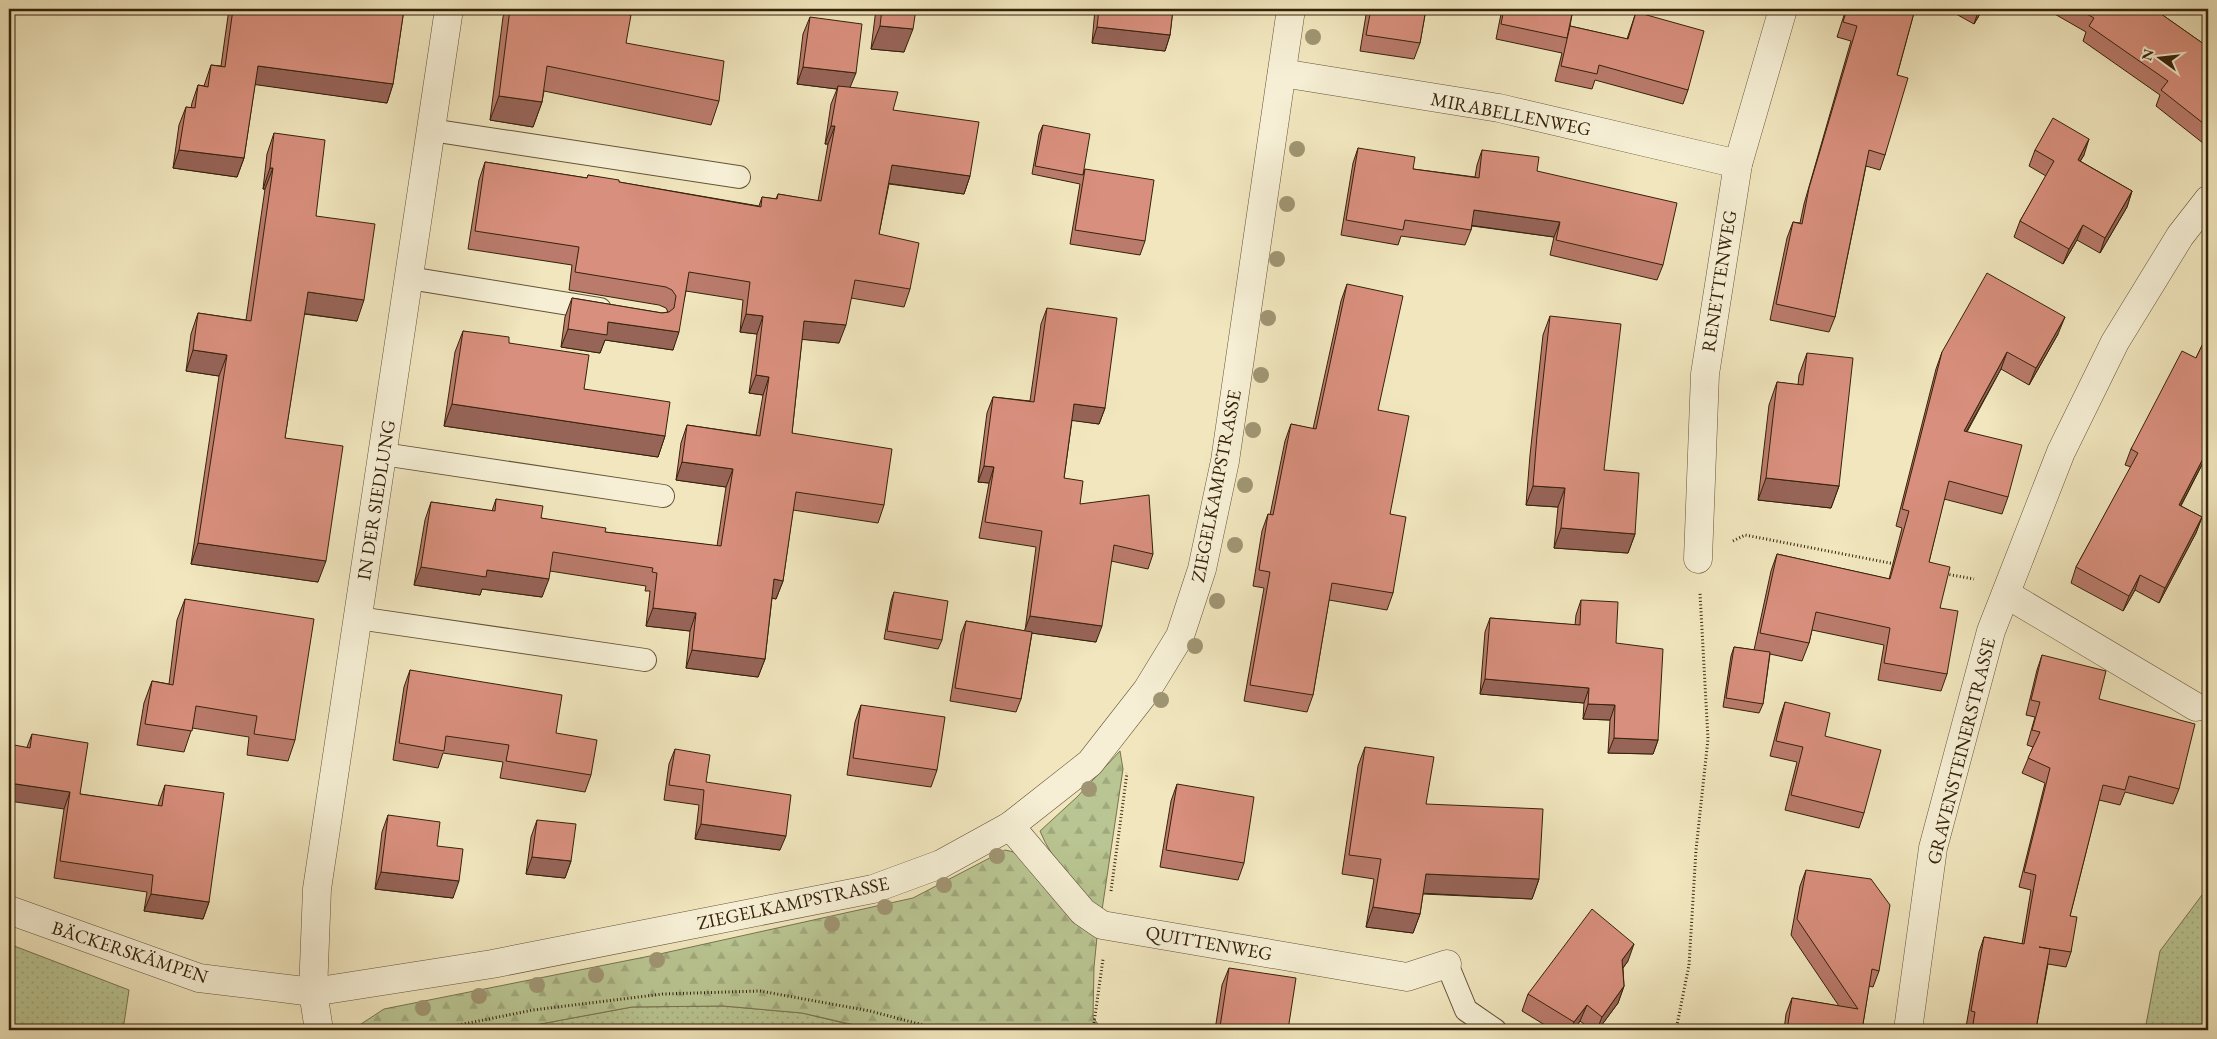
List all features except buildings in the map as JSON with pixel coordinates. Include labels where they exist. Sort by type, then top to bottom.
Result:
[{"type":"street","name":"IN DER SIEDLUNG","points":[[312,992],[317,889],[449,9]]},
{"type":"street","name":"ZIEGELKAMPSTRASSE","points":[[312,992],[492,964],[873,889],[941,864],[1010,826],[1090,763],[1147,690],[1180,636],[1202,569],[1225,461],[1291,9]]},
{"type":"street","name":"RENETTENWEG","points":[[1698,559],[1704,374],[1738,164],[1783,9]]},
{"type":"street","name":"MIRABELLENWEG","points":[[1282,73],[1499,108],[1738,164]]},
{"type":"street","name":"GRAVENSTEINERSTRASSE","points":[[1908,1030],[1933,848],[1991,630],[2061,452],[2115,342],[2180,236],[2208,200]]},
{"type":"street","points":[[2006,594],[2196,707]]},
{"type":"street","name":"QUITTENWEG","points":[[1010,826],[1084,912],[1102,925],[1407,977],[1448,964]]},
{"type":"street","name":"BÄCKERSKÄMPEN","points":[[9,910],[199,978],[312,992]]},
{"type":"street","points":[[312,992],[319,1030]]},
{"type":"lane","points":[[431,130],[739,177]]},
{"type":"lane","points":[[409,278],[619,312]]},
{"type":"lane","points":[[383,454],[663,496]]},
{"type":"lane","points":[[358,618],[644,660]]},
{"type":"lane","points":[[1448,964],[1466,1010],[1495,1030]]},
{"type":"path","points":[[1676,1030],[1689,965],[1696,850],[1708,739],[1698,559],[1744,535],[1899,565]]},
{"type":"path","points":[[1937,572],[1986,581],[2006,594]]},
{"type":"path","points":[[1093,1030],[1131,743],[1117,728]]},
{"type":"path","points":[[434,1030],[533,1010],[663,994],[760,992],[870,1011],[942,1030]]},
{"type":"green space","points":[[1120,751],[1123,769],[1102,910],[1100,910],[1058,863],[1045,843],[1040,831],[1077,797]]},
{"type":"green space","points":[[1005,850],[1014,852],[1097,937],[1093,1017],[1102,1030],[877,1030],[802,1013],[723,1006],[632,1007],[508,1030],[356,1030],[355,1028],[384,1009],[655,955],[913,898]]},
{"type":"green space","points":[[2208,887],[2208,1030],[2145,1030],[2160,951]]},
{"type":"green space","points":[[9,944],[129,990],[123,1030],[9,1030]]},
{"type":"green space","points":[[723,1006],[802,1013],[847,1024],[848,1030],[508,1030],[632,1007]]}]
